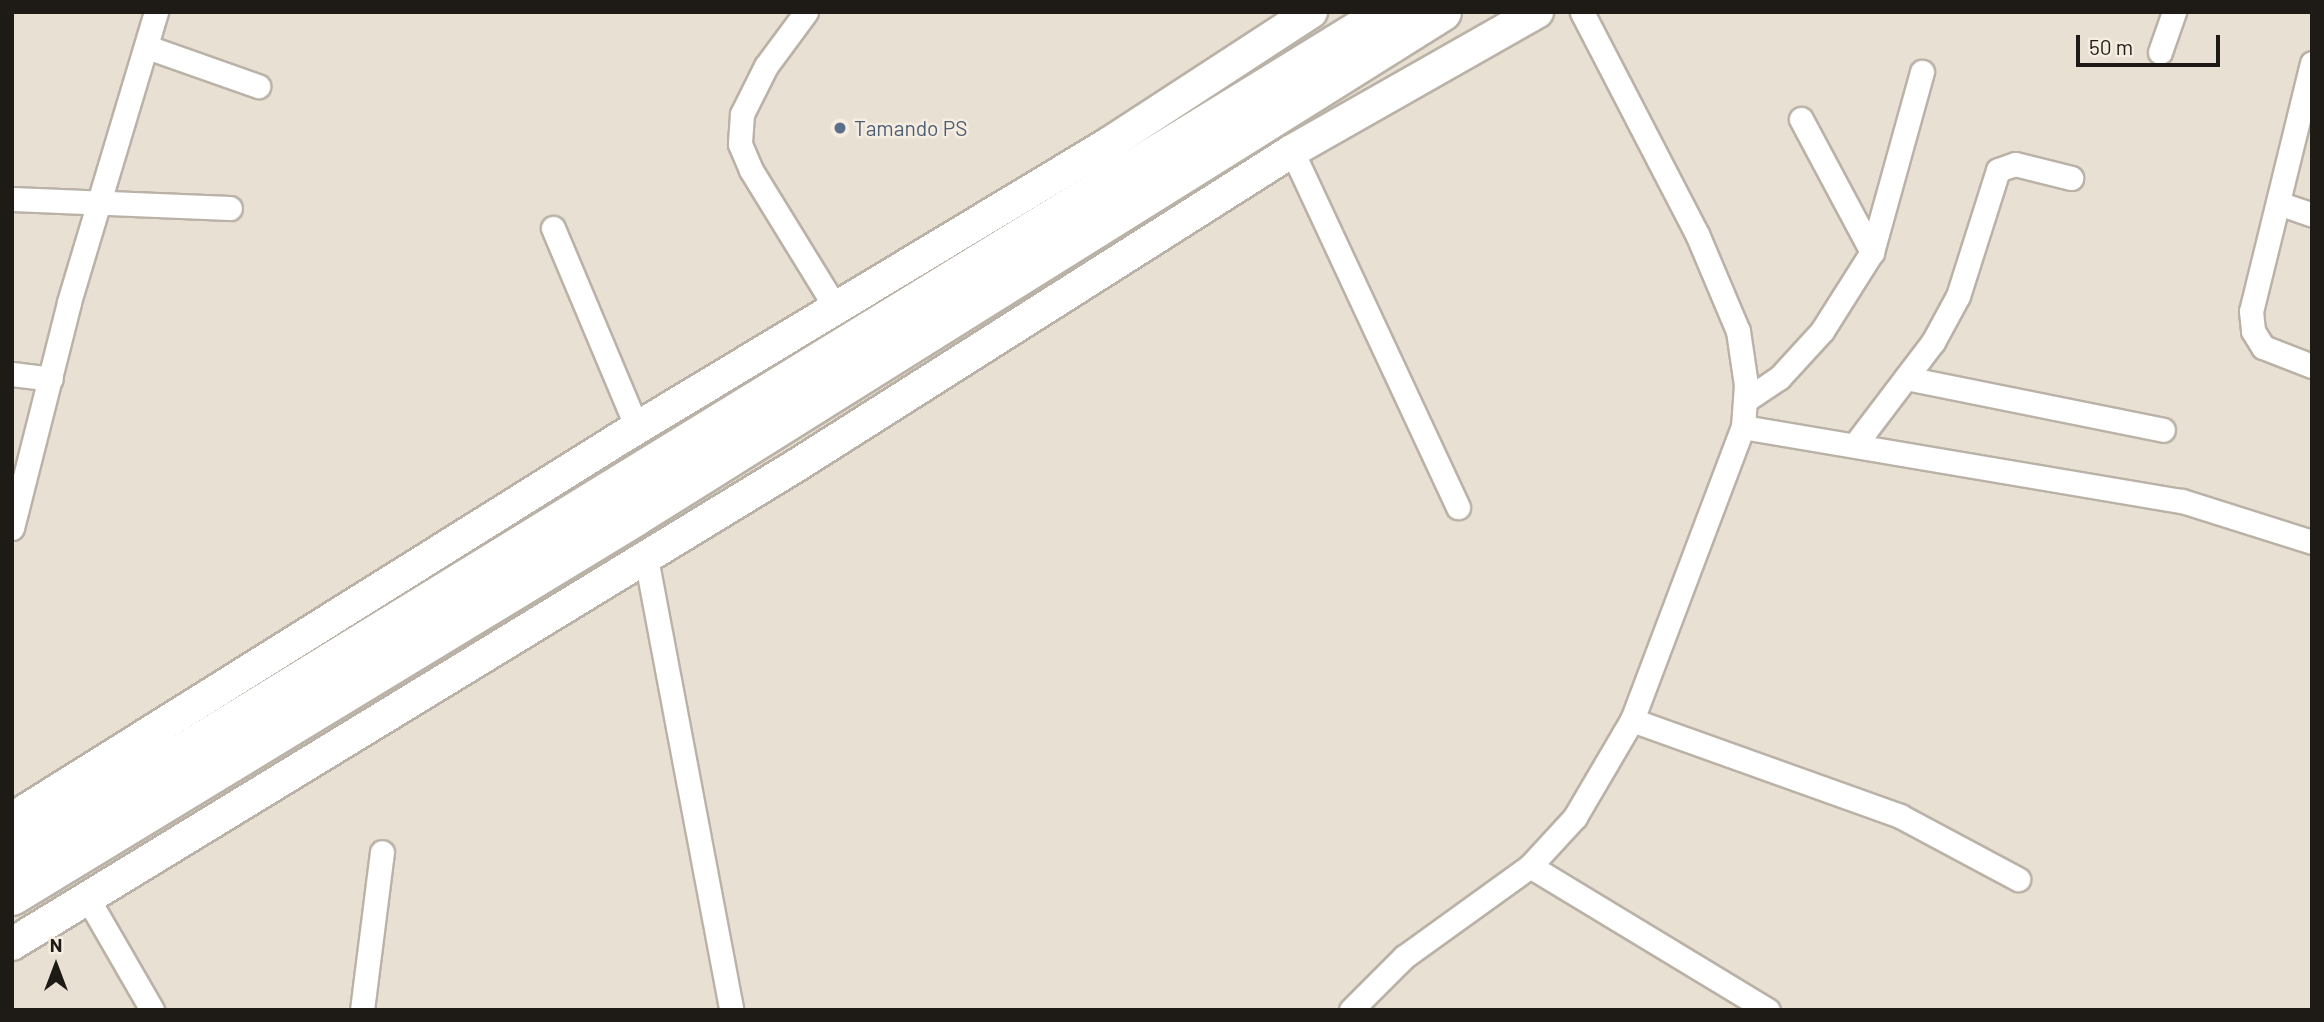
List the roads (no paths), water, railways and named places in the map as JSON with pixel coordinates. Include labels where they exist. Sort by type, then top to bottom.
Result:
[{"type":"highway","points":[[12,858],[1390,12]]},
{"type":"highway","points":[[12,896],[635,517],[1442,12]]},
{"type":"street","points":[[12,528],[100,203],[156,12]]},
{"type":"street","points":[[806,12],[766,65],[742,114],[740,144],[751,170],[836,308]]},
{"type":"street","points":[[12,819],[637,428],[1110,143],[1311,12]]},
{"type":"street","points":[[12,944],[646,558],[1293,151],[1537,12]]},
{"type":"street","points":[[1354,1009],[1414,949],[1530,866],[1575,817],[1632,720],[1744,427],[1746,400],[1738,331],[1697,234],[1582,12]]},
{"type":"street","points":[[2160,52],[2174,12]]},
{"type":"street","points":[[147,47],[258,86]]},
{"type":"street","points":[[1746,400],[1779,378],[1822,331],[1872,252],[1922,72]]},
{"type":"street","points":[[2310,72],[2252,311],[2253,331],[2263,347],[2312,366]]},
{"type":"street","points":[[1801,119],[1872,252]]},
{"type":"street","points":[[1293,151],[1458,507]]},
{"type":"street","points":[[1857,442],[1933,342],[1958,296],[1998,170],[2015,164],[2071,178]]},
{"type":"street","points":[[12,199],[230,208]]},
{"type":"street","points":[[2278,203],[2312,215]]},
{"type":"street","points":[[553,228],[637,428]]},
{"type":"street","points":[[12,374],[51,379]]},
{"type":"street","points":[[1906,378],[2163,430]]},
{"type":"street","points":[[1744,427],[1857,442],[2182,501],[2312,542]]},
{"type":"street","points":[[646,558],[731,1010]]},
{"type":"street","points":[[1632,720],[1900,816],[2018,879]]},
{"type":"street","points":[[362,1010],[382,852]]},
{"type":"street","points":[[1530,866],[1768,1010]]},
{"type":"street","points":[[88,899],[152,1010]]},
{"type":"place","name":"Tamando PS","points":[[840,128]]}]
